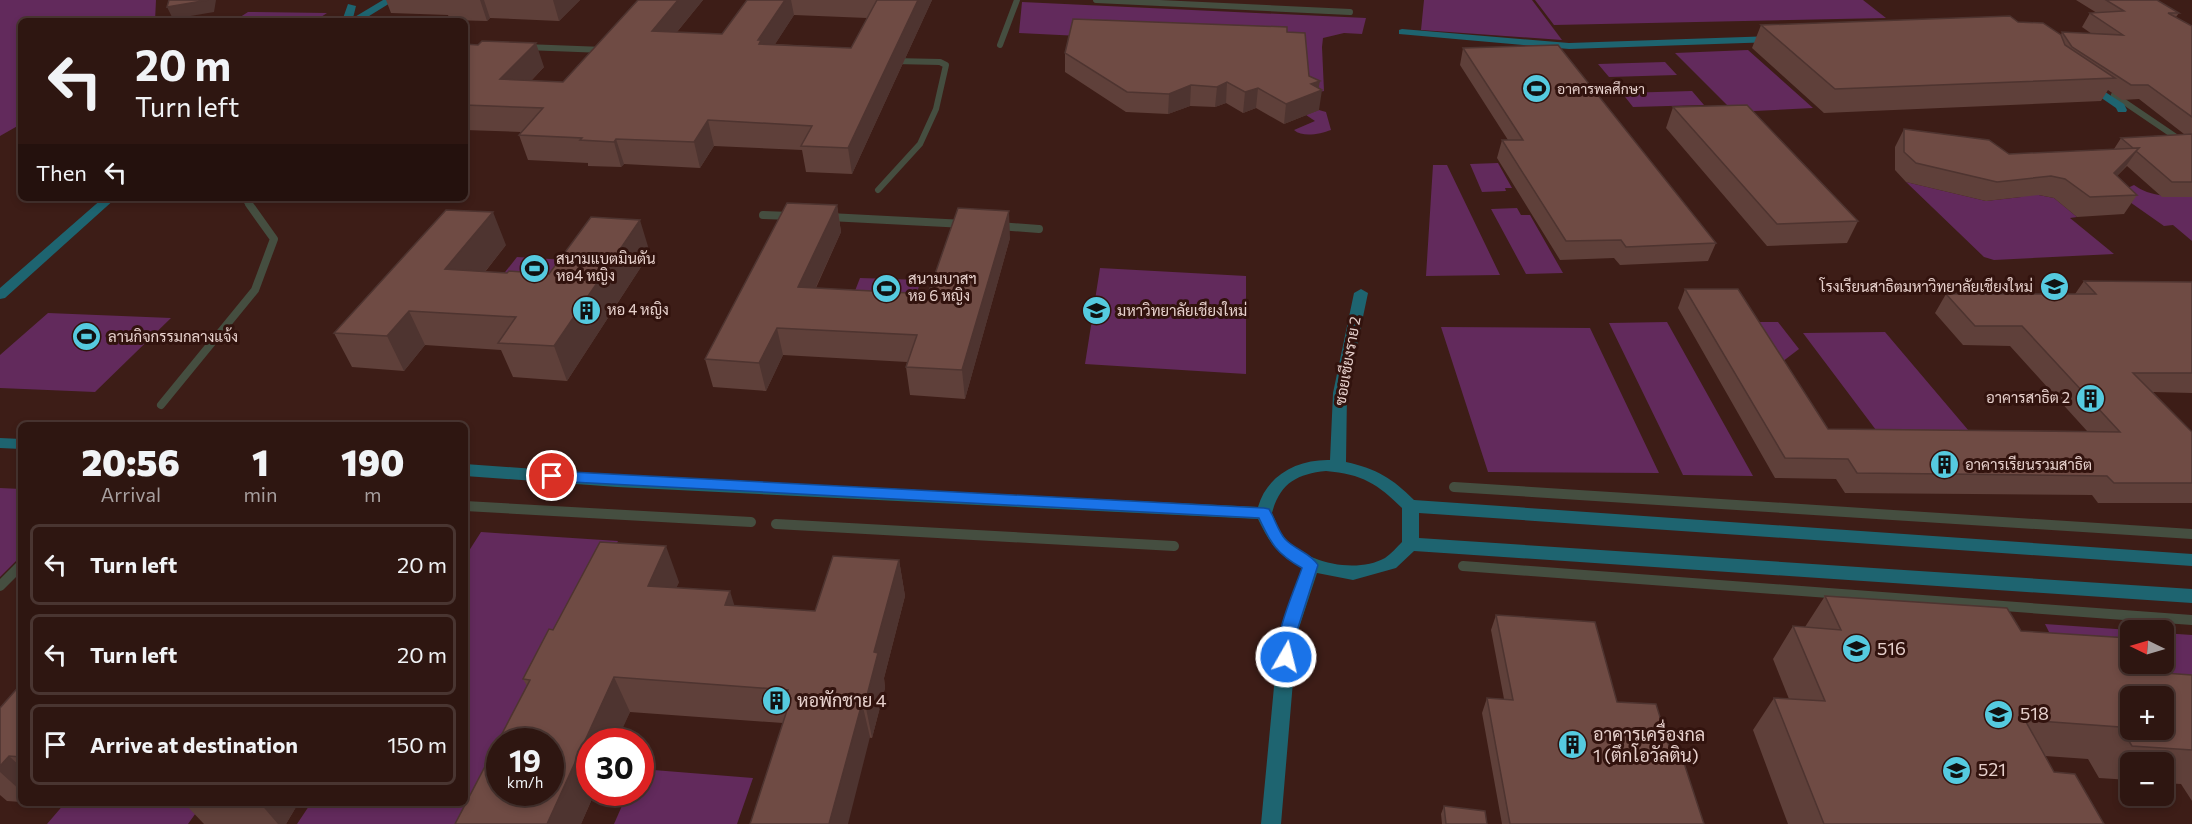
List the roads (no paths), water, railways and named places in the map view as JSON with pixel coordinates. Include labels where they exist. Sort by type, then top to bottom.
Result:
[{"type":"street","points":[[359,18],[390,0]]},
{"type":"street","points":[[347,3],[348,18]]},
{"type":"street","points":[[1402,32],[1569,46],[1782,39]]},
{"type":"street","points":[[2075,76],[2120,106],[2122,110]]},
{"type":"street","points":[[0,295],[107,201]]},
{"type":"street","name":"ซอยเชียงราย 2","points":[[1338,466],[1340,393],[1361,293]]},
{"type":"street","points":[[0,443],[18,444]]},
{"type":"street","points":[[1317,466],[1338,466],[1364,472],[1388,484],[1410,506],[1412,520],[1410,544],[1390,563],[1353,573],[1311,565],[1291,554],[1277,541],[1264,513],[1270,493],[1281,480],[1297,471],[1317,466]]},
{"type":"street","points":[[468,471],[617,481],[1264,513]]},
{"type":"street","points":[[1410,506],[2192,560]]},
{"type":"street","points":[[1410,544],[2192,597]]},
{"type":"street","points":[[1272,824],[1288,634],[1311,565]]},
{"type":"waterway","points":[[1000,45],[1017,0]]},
{"type":"waterway","points":[[1096,0],[1350,12]]},
{"type":"waterway","points":[[525,47],[604,50]]},
{"type":"waterway","points":[[878,190],[920,144],[936,109],[946,65],[940,62],[894,61]]},
{"type":"waterway","points":[[2114,95],[2192,148]]},
{"type":"waterway","points":[[246,201],[250,206]]},
{"type":"waterway","points":[[161,405],[255,290],[274,239],[249,204]]},
{"type":"waterway","points":[[763,215],[791,216]]},
{"type":"waterway","points":[[829,217],[965,224]]},
{"type":"waterway","points":[[999,226],[1039,229]]},
{"type":"waterway","points":[[1454,487],[2192,534]]},
{"type":"waterway","points":[[468,506],[751,522]]},
{"type":"waterway","points":[[776,524],[1174,546]]},
{"type":"waterway","points":[[1463,566],[2192,620]]},
{"type":"waterway","points":[[0,586],[18,568]]},
{"type":"place","name":"อาคารพลศึกษา","points":[[1536,89]]},
{"type":"place","name":"สนามแบตมินตัน หอ4 หญิง","points":[[535,268]]},
{"type":"place","name":"โรงเรียนสาธิตมหาวิทยาลัยเชียงใหม่","points":[[2054,287]]},
{"type":"place","name":"สนามบาสฯ หอ 6 หญิง","points":[[887,288]]},
{"type":"place","name":"หอ 4 หญิง","points":[[586,310]]},
{"type":"place","name":"มหาวิทยาลัยเชียงใหม่","points":[[1096,311]]},
{"type":"place","name":"ลานกิจกรรมกลางแจ้ง","points":[[87,337]]},
{"type":"place","name":"อาคารสาธิต 2","points":[[2091,398]]},
{"type":"place","name":"อาคารเรียนรวมสาธิต","points":[[1944,465]]},
{"type":"place","name":"516","points":[[1856,649]]},
{"type":"place","name":"หอพักชาย 4","points":[[776,701]]},
{"type":"place","name":"518","points":[[1999,714]]},
{"type":"place","name":"อาคารเครื่องกล 1 (ตึกโอวัลติน)","points":[[1572,745]]},
{"type":"place","name":"521","points":[[1957,770]]}]
